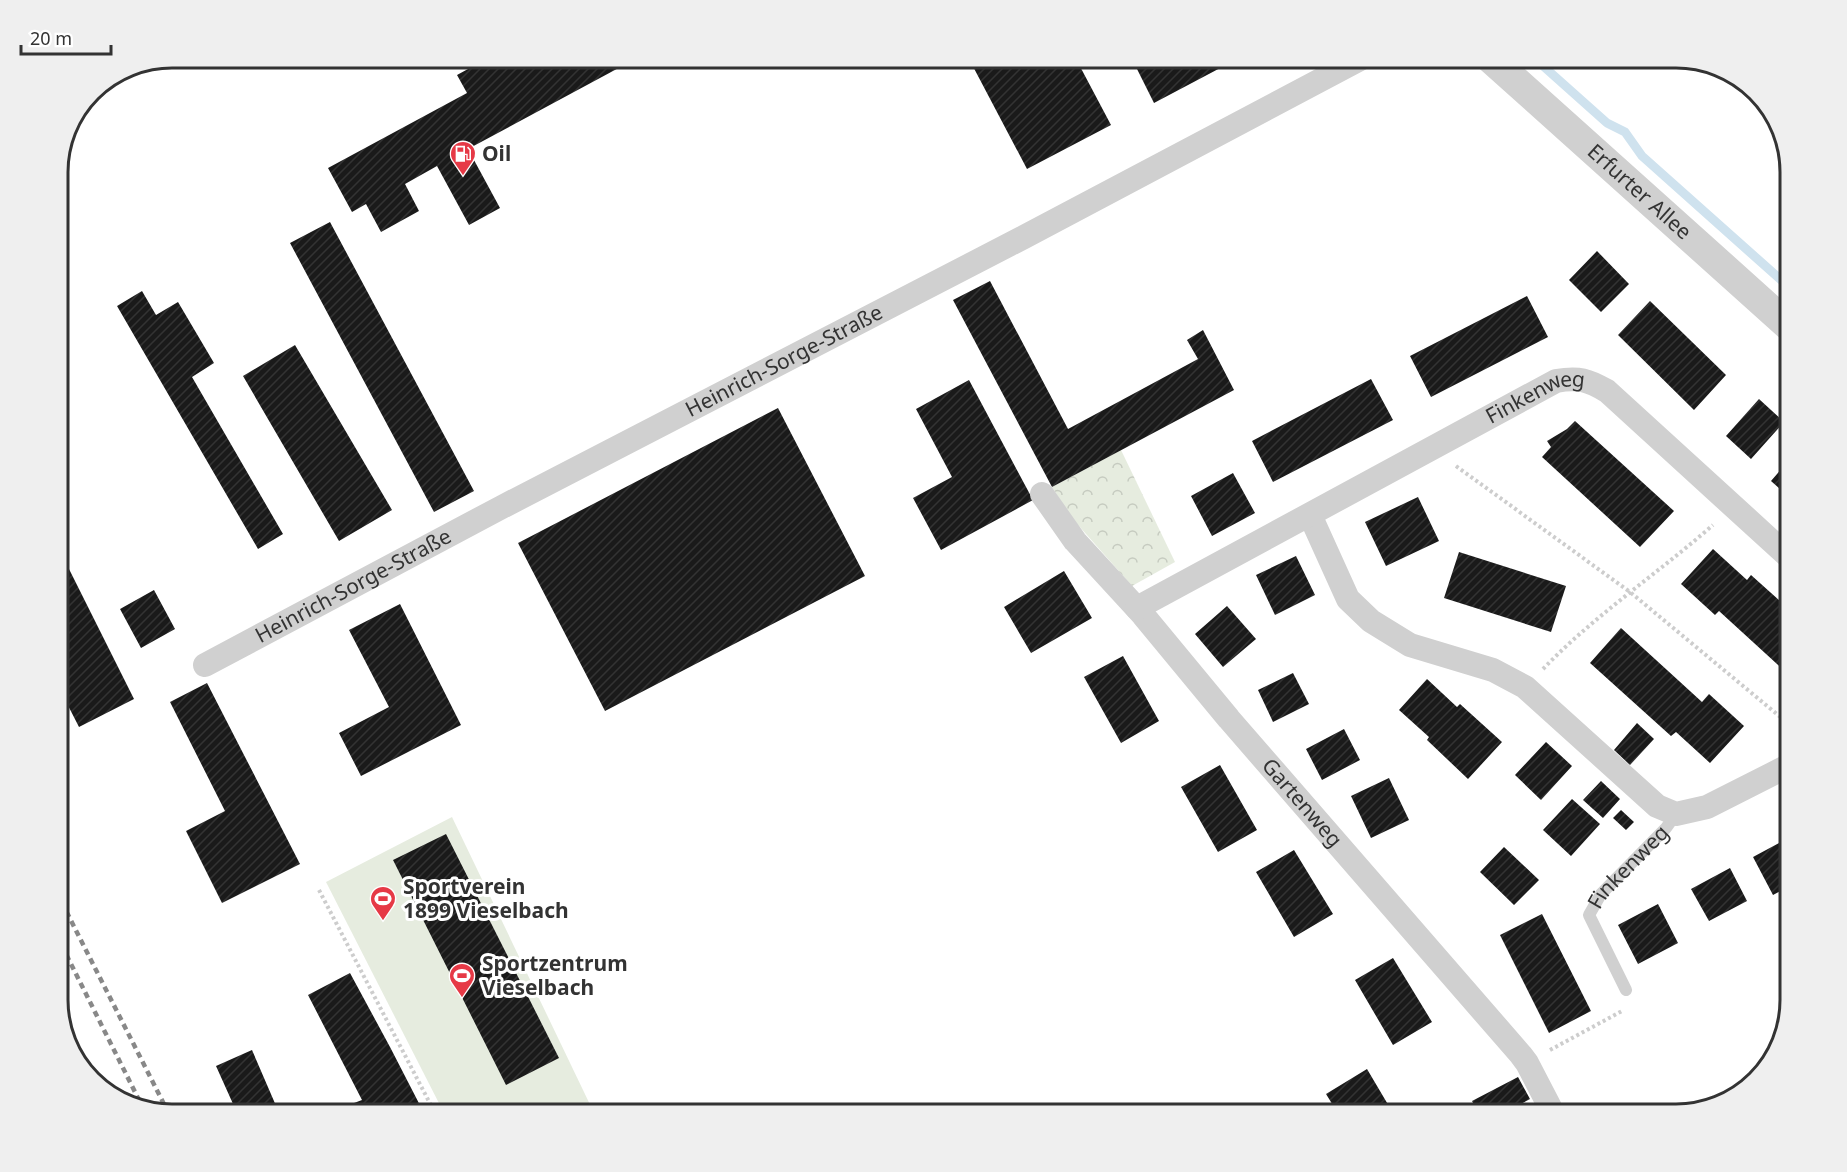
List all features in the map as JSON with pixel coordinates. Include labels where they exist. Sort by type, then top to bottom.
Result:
[{"type":"street","name":"Heinrich-Sorge-Straße","points":[[205,665],[502,507],[1024,237],[1343,68]]},
{"type":"street","name":"Erfurter Allee","points":[[1501,68],[1779,317]]},
{"type":"street","name":"Finkenweg","points":[[1137,608],[1556,381],[1574,378],[1590,382],[1607,391],[1779,549]]},
{"type":"street","name":"Gartenweg","points":[[1042,494],[1075,540],[1137,608],[1229,719],[1527,1063],[1548,1104]]},
{"type":"street","name":"Finkenweg","points":[[1310,515],[1348,598],[1371,621],[1410,645],[1493,670],[1525,687],[1657,806],[1676,814],[1707,807],[1780,770]]},
{"type":"lane","name":"Finkenweg","points":[[1626,990],[1589,915],[1601,894],[1666,828],[1676,814]]},
{"type":"path","points":[[1431,448],[1630,592],[1780,716]]},
{"type":"path","points":[[1525,687],[1562,650],[1734,508]]},
{"type":"path","points":[[319,890],[430,1104]]},
{"type":"path","points":[[1527,1063],[1624,1010],[1618,997],[1626,990]]},
{"type":"green space","points":[[1121,450],[1175,562],[1132,586],[1071,517],[1052,487]]},
{"type":"green space","name":"Sportzentrum Vieselbach","points":[[452,817],[590,1104],[439,1104],[326,882]]},
{"type":"building","points":[[470,68],[619,68],[468,149],[500,208],[469,225],[437,166],[405,184],[419,211],[381,232],[366,204],[352,212],[328,168],[467,93],[457,75]]},
{"type":"building","points":[[974,68],[1081,68],[1111,125],[1027,169]]},
{"type":"building","points":[[1136,68],[1220,68],[1154,103]]},
{"type":"building","points":[[330,222],[474,491],[434,512],[290,243]]},
{"type":"building","points":[[1597,251],[1629,284],[1601,312],[1569,280]]},
{"type":"building","points":[[990,281],[1068,429],[1198,359],[1187,340],[1203,330],[1234,390],[1052,487],[953,300]]},
{"type":"building","points":[[142,291],[156,315],[178,302],[214,363],[192,377],[283,534],[258,549],[117,306]]},
{"type":"building","points":[[1527,296],[1548,337],[1431,397],[1410,356]]},
{"type":"building","points":[[1650,301],[1726,375],[1694,410],[1618,335]]},
{"type":"building","points":[[295,345],[392,510],[339,541],[243,376]]},
{"type":"building","points":[[1371,379],[1393,420],[1273,482],[1252,441]]},
{"type":"building","points":[[969,380],[1033,500],[941,550],[913,498],[952,477],[916,409]]},
{"type":"building","points":[[1759,399],[1779,418],[1779,427],[1751,459],[1726,436]]},
{"type":"building","points":[[778,408],[865,576],[605,711],[518,543]]},
{"type":"building","points":[[1575,421],[1674,511],[1640,547],[1542,457],[1551,447],[1547,441],[1567,429]]},
{"type":"building","points":[[1779,471],[1779,489],[1771,481]]},
{"type":"building","points":[[1233,473],[1255,513],[1212,536],[1191,496]]},
{"type":"building","points":[[1418,497],[1439,541],[1386,566],[1365,522]]},
{"type":"building","points":[[1713,549],[1747,580],[1751,575],[1780,601],[1780,666],[1719,611],[1715,615],[1681,584]]},
{"type":"building","points":[[1459,552],[1566,586],[1551,632],[1444,598]]},
{"type":"building","points":[[1296,556],[1315,595],[1275,615],[1256,575]]},
{"type":"building","points":[[68,567],[134,699],[79,727],[68,706]]},
{"type":"building","points":[[1064,571],[1092,618],[1031,653],[1004,607]]},
{"type":"building","points":[[154,590],[175,629],[141,648],[120,609]]},
{"type":"building","points":[[400,604],[461,725],[361,776],[339,733],[389,707],[349,630]]},
{"type":"building","points":[[1227,606],[1256,639],[1223,667],[1195,634]]},
{"type":"building","points":[[1621,628],[1702,702],[1709,694],[1744,726],[1710,763],[1676,732],[1671,736],[1590,663]]},
{"type":"building","points":[[1123,656],[1159,721],[1121,743],[1084,677]]},
{"type":"building","points":[[1293,673],[1309,704],[1273,722],[1258,690]]},
{"type":"building","points":[[1427,679],[1457,707],[1460,704],[1502,742],[1468,779],[1427,740],[1429,737],[1399,710]]},
{"type":"building","points":[[207,683],[300,864],[222,903],[186,831],[225,811],[170,702]]},
{"type":"building","points":[[1637,723],[1654,739],[1630,765],[1614,750]]},
{"type":"building","points":[[1344,729],[1360,760],[1322,780],[1306,749]]},
{"type":"building","points":[[1546,742],[1572,766],[1541,800],[1515,775]]},
{"type":"building","points":[[1220,765],[1257,830],[1218,852],[1181,787]]},
{"type":"building","points":[[1389,778],[1409,820],[1371,838],[1351,796]]},
{"type":"building","points":[[1601,781],[1620,799],[1603,818],[1583,800]]},
{"type":"building","points":[[1572,799],[1600,824],[1571,856],[1543,830]]},
{"type":"building","points":[[1621,810],[1634,822],[1626,830],[1613,818]]},
{"type":"building","points":[[446,834],[559,1058],[506,1085],[393,860]]},
{"type":"building","points":[[1780,843],[1780,891],[1773,895],[1753,857]]},
{"type":"building","points":[[1504,847],[1539,880],[1514,905],[1480,872]]},
{"type":"building","points":[[1294,850],[1333,914],[1294,937],[1256,872]]},
{"type":"building","points":[[1730,868],[1747,901],[1709,921],[1691,889]]},
{"type":"building","points":[[1658,904],[1678,943],[1638,964],[1618,925]]},
{"type":"building","points":[[1542,914],[1591,1011],[1549,1033],[1500,935]]},
{"type":"building","points":[[1393,958],[1432,1022],[1393,1045],[1355,980]]},
{"type":"building","points":[[350,973],[419,1104],[354,1104],[362,1100],[308,995]]},
{"type":"building","points":[[252,1050],[275,1104],[233,1104],[216,1066]]},
{"type":"building","points":[[1367,1069],[1388,1104],[1332,1104],[1326,1094]]},
{"type":"building","points":[[1518,1077],[1530,1099],[1521,1104],[1474,1104],[1472,1101]]},
{"type":"waterway","points":[[1545,68],[1607,123],[1625,132],[1642,156],[1779,278]]},
{"type":"railway","points":[[68,915],[164,1104]]},
{"type":"railway","points":[[68,958],[139,1099]]},
{"type":"place","name":"Oil","points":[[463,177]]},
{"type":"place","name":"Sportverein 1899 Vieselbach","points":[[383,922]]},
{"type":"place","name":"Sportzentrum Vieselbach","points":[[462,999]]}]
